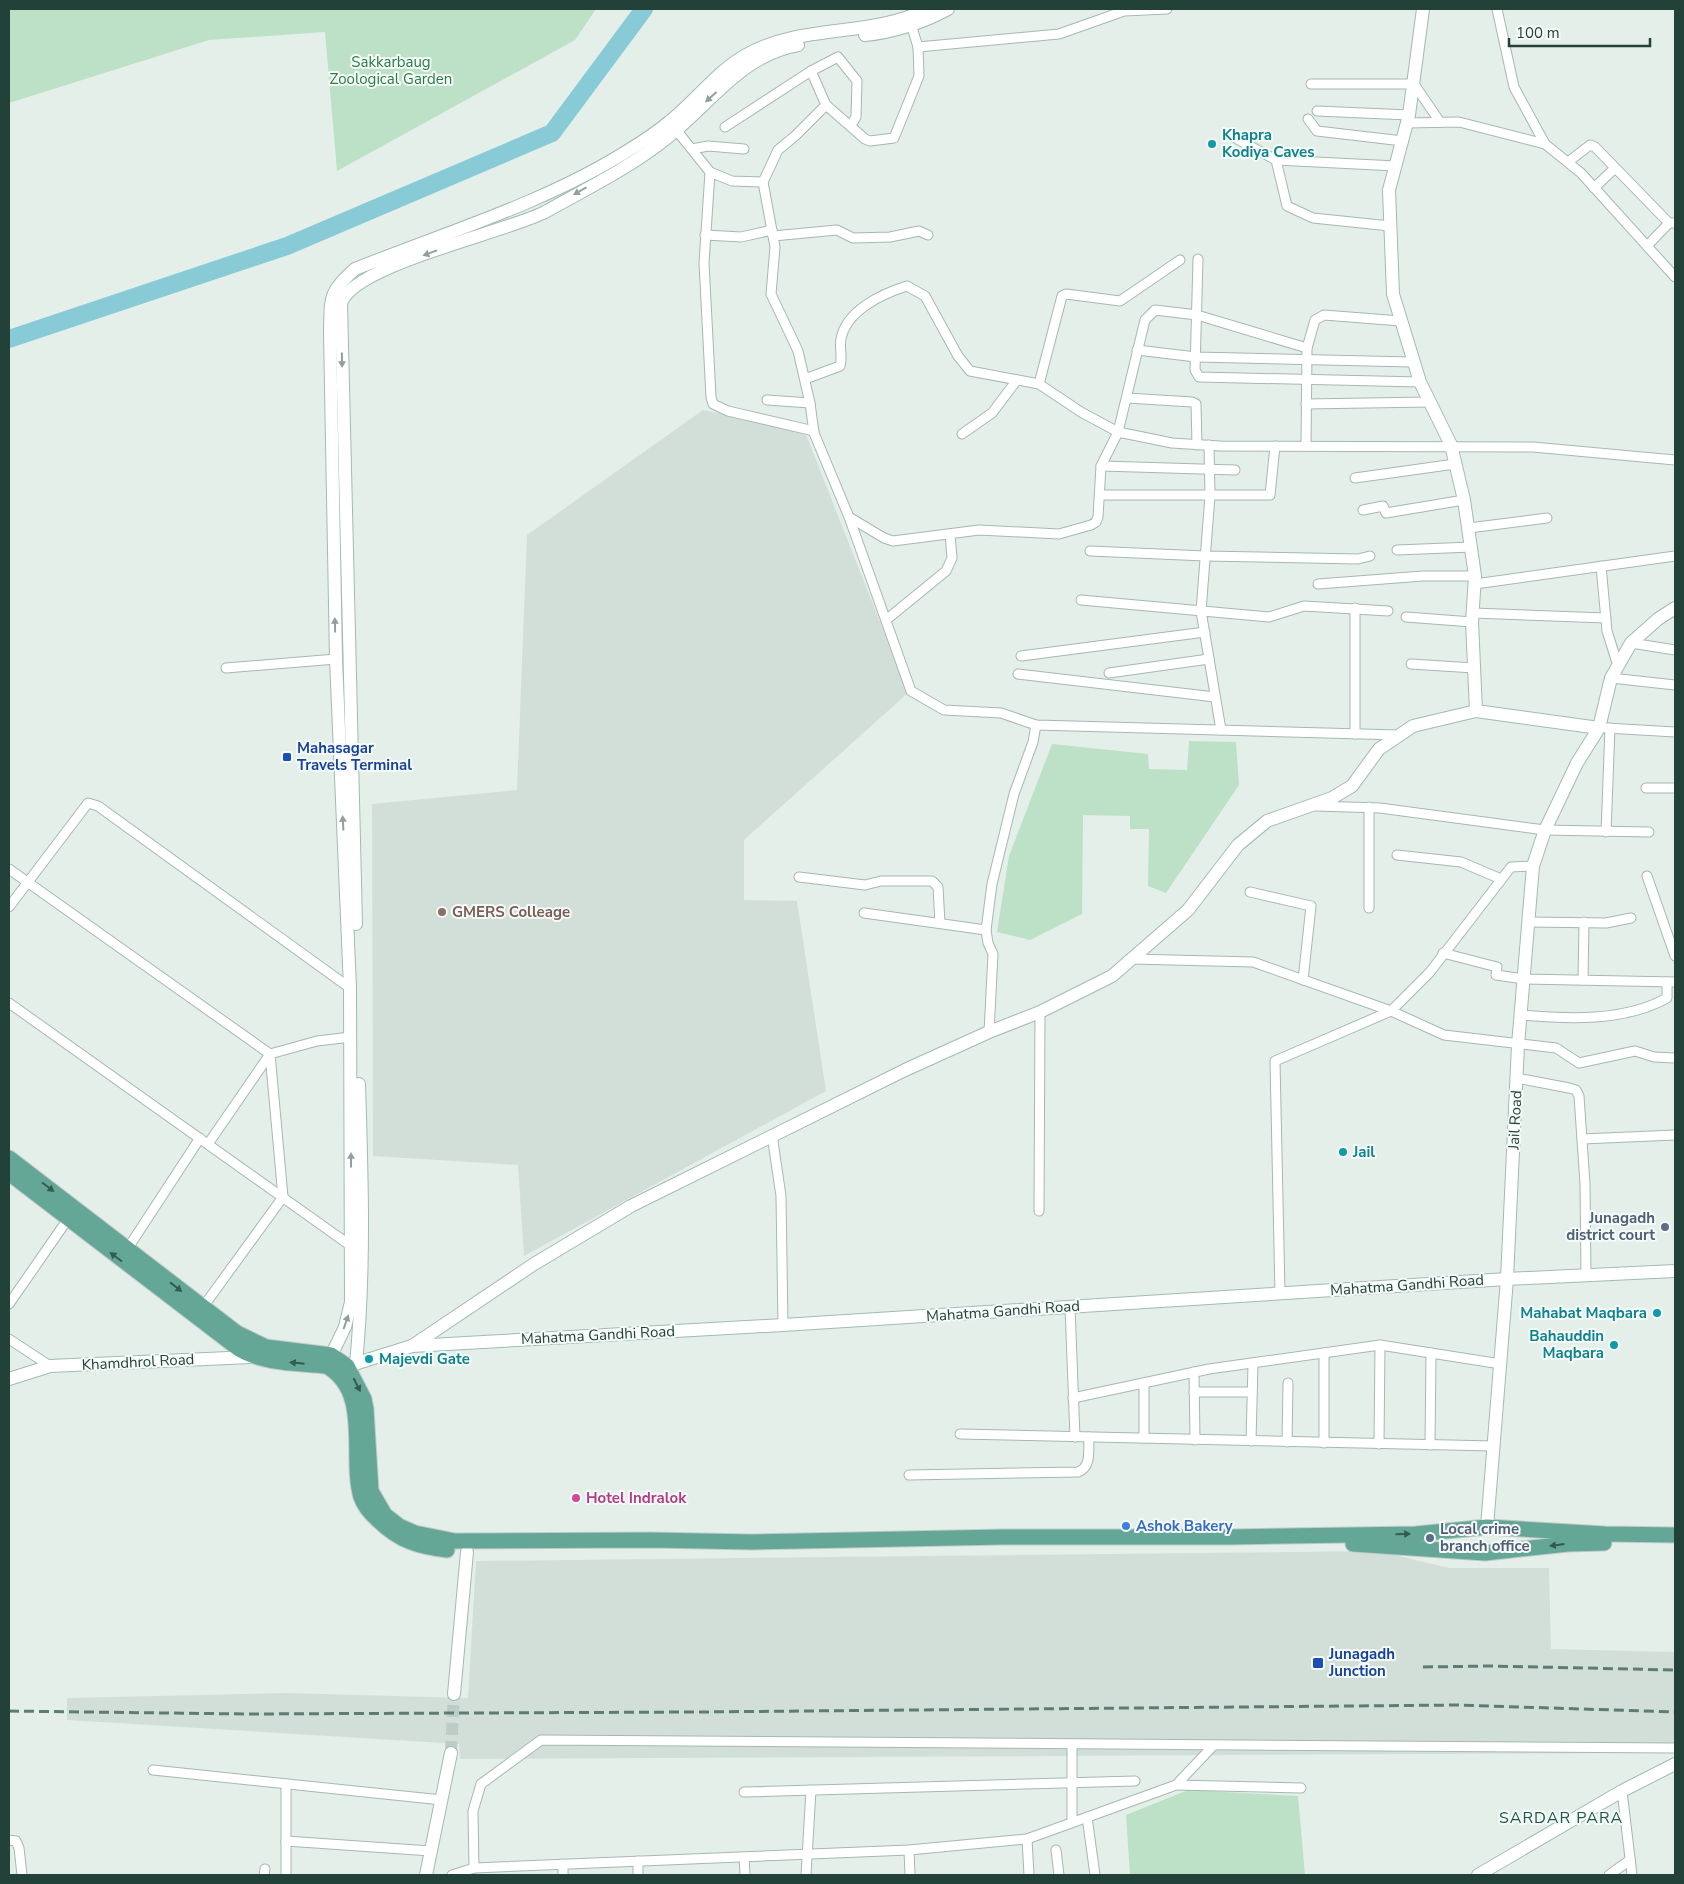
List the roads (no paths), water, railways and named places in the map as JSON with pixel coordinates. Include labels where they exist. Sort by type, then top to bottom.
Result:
[{"type":"main road","points":[[9,1158],[71,1213],[251,1357],[339,1364]]},
{"type":"main road","points":[[9,1173],[128,1248],[237,1332],[266,1347],[339,1364],[364,1399],[371,1492],[376,1503],[385,1515],[399,1526],[415,1533],[447,1540],[752,1542],[1003,1536],[1230,1537],[1416,1534],[1487,1527],[1675,1535]]},
{"type":"main road","points":[[339,1364],[341,1378],[351,1399],[357,1423],[358,1478],[361,1498],[371,1514],[391,1533],[424,1548],[467,1552],[516,1549],[1114,1546],[1310,1542],[1485,1553],[1568,1544],[1675,1542]]},
{"type":"main road","points":[[1464,1528],[1465,1551]]},
{"type":"main road","points":[[1526,1530],[1526,1548]]},
{"type":"street","points":[[910,22],[927,9]]},
{"type":"street","points":[[339,1364],[361,1307],[362,1172],[341,303],[344,295],[362,280],[399,264],[542,213],[634,161],[672,126],[704,89],[745,55],[776,41],[799,36],[910,22],[948,9]]},
{"type":"street","points":[[918,47],[1058,34],[1124,11],[1167,9]]},
{"type":"street","points":[[1423,9],[1408,119],[1389,190],[1393,294],[1412,362],[1450,445],[1464,500],[1472,547],[1475,580],[1473,618],[1476,711]]},
{"type":"street","points":[[1497,9],[1514,87],[1545,144],[1568,162],[1594,188],[1675,277]]},
{"type":"street","points":[[811,71],[826,105],[851,125],[862,137],[870,141],[894,138],[919,76],[918,47],[910,22]]},
{"type":"street","points":[[725,127],[811,71],[838,57],[857,81],[856,117],[851,125]]},
{"type":"street","points":[[1311,84],[1414,84]]},
{"type":"street","points":[[1414,84],[1440,122]]},
{"type":"street","points":[[826,105],[796,136],[778,150],[763,182],[775,247],[772,294],[798,351],[814,430],[849,517],[911,690],[944,710],[1001,713],[1036,725],[1399,735]]},
{"type":"street","points":[[1317,112],[1459,122],[1545,144]]},
{"type":"street","points":[[1308,119],[1317,131],[1403,141]]},
{"type":"street","points":[[672,126],[710,172],[732,181],[763,182]]},
{"type":"street","points":[[339,1364],[351,1302],[351,1037],[336,659],[331,300],[334,291],[355,269],[571,184],[672,126]]},
{"type":"street","points":[[1237,139],[1276,160],[1396,166]]},
{"type":"street","points":[[1568,162],[1590,145],[1672,223],[1647,246]]},
{"type":"street","points":[[692,149],[708,146],[744,149]]},
{"type":"street","points":[[1276,160],[1287,206],[1313,218],[1390,226]]},
{"type":"street","points":[[1594,188],[1615,168]]},
{"type":"street","points":[[710,172],[704,263],[710,397],[713,404],[728,411],[814,430]]},
{"type":"street","points":[[705,235],[741,237],[773,233],[837,230],[853,238],[890,238],[920,231],[928,235]]},
{"type":"street","points":[[1198,259],[1195,370],[1199,377],[1420,382]]},
{"type":"street","points":[[1038,384],[1062,296],[1066,294],[1120,301],[1180,260]]},
{"type":"street","points":[[805,379],[840,366],[843,358],[840,342],[850,318],[889,292],[907,286],[925,296],[958,356],[970,372],[1038,384],[1081,412],[1118,432],[1172,443],[1197,445],[1450,445],[1533,447],[1675,460]]},
{"type":"street","points":[[849,517],[888,540],[979,530],[1059,534],[1091,525],[1096,522],[1098,517],[1101,495],[1101,466],[1118,432],[1146,320],[1155,310],[1197,315],[1307,348]]},
{"type":"street","points":[[1306,446],[1307,348],[1315,320],[1324,315],[1401,321]]},
{"type":"street","points":[[1137,350],[1196,356],[1412,362]]},
{"type":"street","points":[[962,434],[992,413],[1016,380]]},
{"type":"street","points":[[1127,398],[1192,402],[1196,404],[1197,445]]},
{"type":"street","points":[[767,400],[810,403]]},
{"type":"street","points":[[1306,404],[1429,402]]},
{"type":"street","points":[[1209,445],[1210,496],[1201,610],[1221,730]]},
{"type":"street","points":[[1101,495],[1270,495],[1275,446]]},
{"type":"street","points":[[1355,478],[1455,464]]},
{"type":"street","points":[[1101,466],[1235,470]]},
{"type":"street","points":[[1363,510],[1383,506],[1386,513],[1464,500]]},
{"type":"street","points":[[1469,528],[1547,518]]},
{"type":"street","points":[[886,620],[946,571],[952,558],[950,534]]},
{"type":"street","points":[[1396,550],[1472,547]]},
{"type":"street","points":[[1090,550],[1205,556],[1358,559],[1370,556]]},
{"type":"street","points":[[1318,584],[1423,576],[1475,580],[1675,556]]},
{"type":"street","points":[[1601,566],[1607,631],[1618,666]]},
{"type":"street","points":[[1081,600],[1269,616],[1304,606],[1388,611]]},
{"type":"street","points":[[1355,734],[1356,608]]},
{"type":"street","name":"Jail Road","points":[[1487,1527],[1507,1279],[1518,1044],[1533,866],[1545,830],[1577,763],[1604,728],[1611,678],[1631,643],[1658,619],[1675,608]]},
{"type":"street","points":[[1406,617],[1606,618]]},
{"type":"street","points":[[1021,656],[1205,632]]},
{"type":"street","points":[[1631,643],[1675,650]]},
{"type":"street","points":[[226,668],[336,659]]},
{"type":"street","points":[[1109,673],[1209,659]]},
{"type":"street","points":[[1411,664],[1474,668]]},
{"type":"street","points":[[1018,674],[1215,697]]},
{"type":"street","points":[[1611,678],[1675,685]]},
{"type":"street","points":[[412,1346],[592,1227],[772,1135],[989,1032],[1040,1012],[1112,976],[1188,910],[1238,845],[1267,821],[1332,798],[1352,786],[1379,749],[1413,726],[1476,711],[1604,728],[1675,732]]},
{"type":"street","points":[[989,1032],[993,954],[988,943],[986,930],[992,884],[1014,794],[1033,742],[1036,725]]},
{"type":"street","points":[[1604,728],[1606,832]]},
{"type":"street","points":[[1646,788],[1675,788]]},
{"type":"street","points":[[9,907],[82,807],[88,802],[98,806],[350,988]]},
{"type":"street","points":[[1309,806],[1369,807],[1545,830],[1649,832]]},
{"type":"street","points":[[1369,807],[1369,908]]},
{"type":"street","points":[[1397,855],[1461,862],[1501,879]]},
{"type":"street","points":[[1280,1293],[1275,1061],[1391,1011],[1430,972],[1511,867],[1533,866]]},
{"type":"street","points":[[9,869],[270,1054],[283,1197],[203,1307]]},
{"type":"street","points":[[1647,876],[1675,956]]},
{"type":"street","points":[[799,877],[864,885],[881,881],[932,881],[938,887],[940,923]]},
{"type":"street","points":[[1250,892],[1311,906],[1303,980]]},
{"type":"street","points":[[864,913],[986,930]]},
{"type":"street","points":[[1528,922],[1606,922],[1632,918]]},
{"type":"street","points":[[1583,980],[1584,922]]},
{"type":"street","points":[[1444,953],[1496,967],[1496,975],[1524,978],[1671,982],[1667,998],[1623,1013],[1562,1019],[1520,1015]]},
{"type":"street","points":[[1132,959],[1253,962],[1391,1011],[1444,1034],[1560,1049],[1572,1060],[1579,1063],[1635,1051],[1654,1057],[1675,1058]]},
{"type":"street","points":[[9,1003],[352,1246]]},
{"type":"street","points":[[1040,1012],[1040,1211]]},
{"type":"street","points":[[128,1248],[204,1141],[270,1054],[317,1041],[351,1037]]},
{"type":"street","points":[[1517,1078],[1576,1090],[1579,1096],[1586,1184],[1586,1274]]},
{"type":"street","points":[[772,1135],[781,1196],[783,1326]]},
{"type":"street","points":[[1582,1139],[1675,1135]]},
{"type":"street","points":[[9,1304],[71,1213]]},
{"type":"street","name":"Mahatma Gandhi Road","points":[[339,1364],[412,1346],[783,1326],[1586,1274],[1675,1271]]},
{"type":"street","points":[[1070,1307],[1075,1437]]},
{"type":"street","points":[[9,1339],[50,1366]]},
{"type":"street","points":[[1073,1398],[1194,1372],[1380,1345],[1501,1364]]},
{"type":"street","points":[[1379,1444],[1380,1345]]},
{"type":"street","points":[[251,1357],[266,1347]]},
{"type":"street","points":[[1324,1353],[1324,1442]]},
{"type":"street","points":[[1430,1445],[1431,1353]]},
{"type":"street","name":"Khamdhrol Road","points":[[9,1379],[50,1366],[251,1357]]},
{"type":"street","points":[[1251,1441],[1253,1364]]},
{"type":"street","points":[[1194,1372],[1195,1440]]},
{"type":"street","points":[[1144,1382],[1144,1438]]},
{"type":"street","points":[[1287,1442],[1288,1383]]},
{"type":"street","points":[[1194,1392],[1252,1392]]},
{"type":"street","points":[[960,1434],[1494,1446]]},
{"type":"street","points":[[909,1475],[1078,1472],[1084,1470],[1088,1464],[1089,1437]]},
{"type":"street","points":[[454,1694],[467,1552]]},
{"type":"street","points":[[474,1868],[473,1811],[481,1784],[541,1740],[1675,1748]]},
{"type":"street","points":[[1072,1745],[1072,1822]]},
{"type":"street","points":[[1176,1785],[1213,1746]]},
{"type":"street","points":[[426,1875],[451,1753]]},
{"type":"street","points":[[1478,1875],[1622,1791],[1675,1764]]},
{"type":"street","points":[[153,1770],[442,1800]]},
{"type":"street","points":[[744,1792],[1135,1781]]},
{"type":"street","points":[[286,1784],[286,1875]]},
{"type":"street","points":[[452,1875],[474,1868],[909,1850],[1027,1839],[1176,1785],[1301,1788]]},
{"type":"street","points":[[806,1875],[811,1790]]},
{"type":"street","points":[[1622,1791],[1632,1875]]},
{"type":"street","points":[[1087,1816],[1095,1875]]},
{"type":"street","points":[[1027,1839],[1029,1875]]},
{"type":"street","points":[[9,1840],[16,1841],[19,1848],[22,1875]]},
{"type":"street","points":[[286,1841],[431,1851]]},
{"type":"street","points":[[909,1850],[910,1875]]},
{"type":"street","points":[[1056,1850],[1058,1875]]},
{"type":"street","points":[[744,1857],[745,1875]]},
{"type":"street","points":[[1610,1875],[1630,1860]]},
{"type":"street","points":[[638,1861],[638,1875]]},
{"type":"street","points":[[562,1864],[563,1875]]},
{"type":"waterway","points":[[9,339],[287,246],[552,133],[644,9]]},
{"type":"tunnel","points":[[451,1753],[454,1694]]},
{"type":"railway","points":[[1423,1667],[1490,1666],[1675,1670]]},
{"type":"railway","points":[[9,1711],[246,1714],[1458,1705],[1675,1712]]},
{"type":"place","name":"Khapra Kodiya Caves","points":[[1212,144]]},
{"type":"place","name":"Mahasagar Travels Terminal","points":[[287,757]]},
{"type":"place","name":"GMERS Colleage","points":[[442,912]]},
{"type":"place","name":"Jail","points":[[1343,1152]]},
{"type":"place","name":"Junagadh district court","points":[[1665,1227]]},
{"type":"place","name":"Mahabat Maqbara","points":[[1657,1313]]},
{"type":"place","name":"Bahauddin Maqbara","points":[[1614,1345]]},
{"type":"place","name":"Majevdi Gate","points":[[369,1359]]},
{"type":"place","name":"Hotel Indralok","points":[[576,1498]]},
{"type":"place","name":"Ashok Bakery","points":[[1126,1526]]},
{"type":"place","name":"Local crime branch office","points":[[1430,1538]]},
{"type":"place","name":"Junagadh Junction","points":[[1318,1663]]},
{"type":"district","name":"SARDAR PARA","points":[[1561,1818]]},
{"type":"park label","name":"Sakkarbaug Zoological Garden","points":[[391,70]]}]
